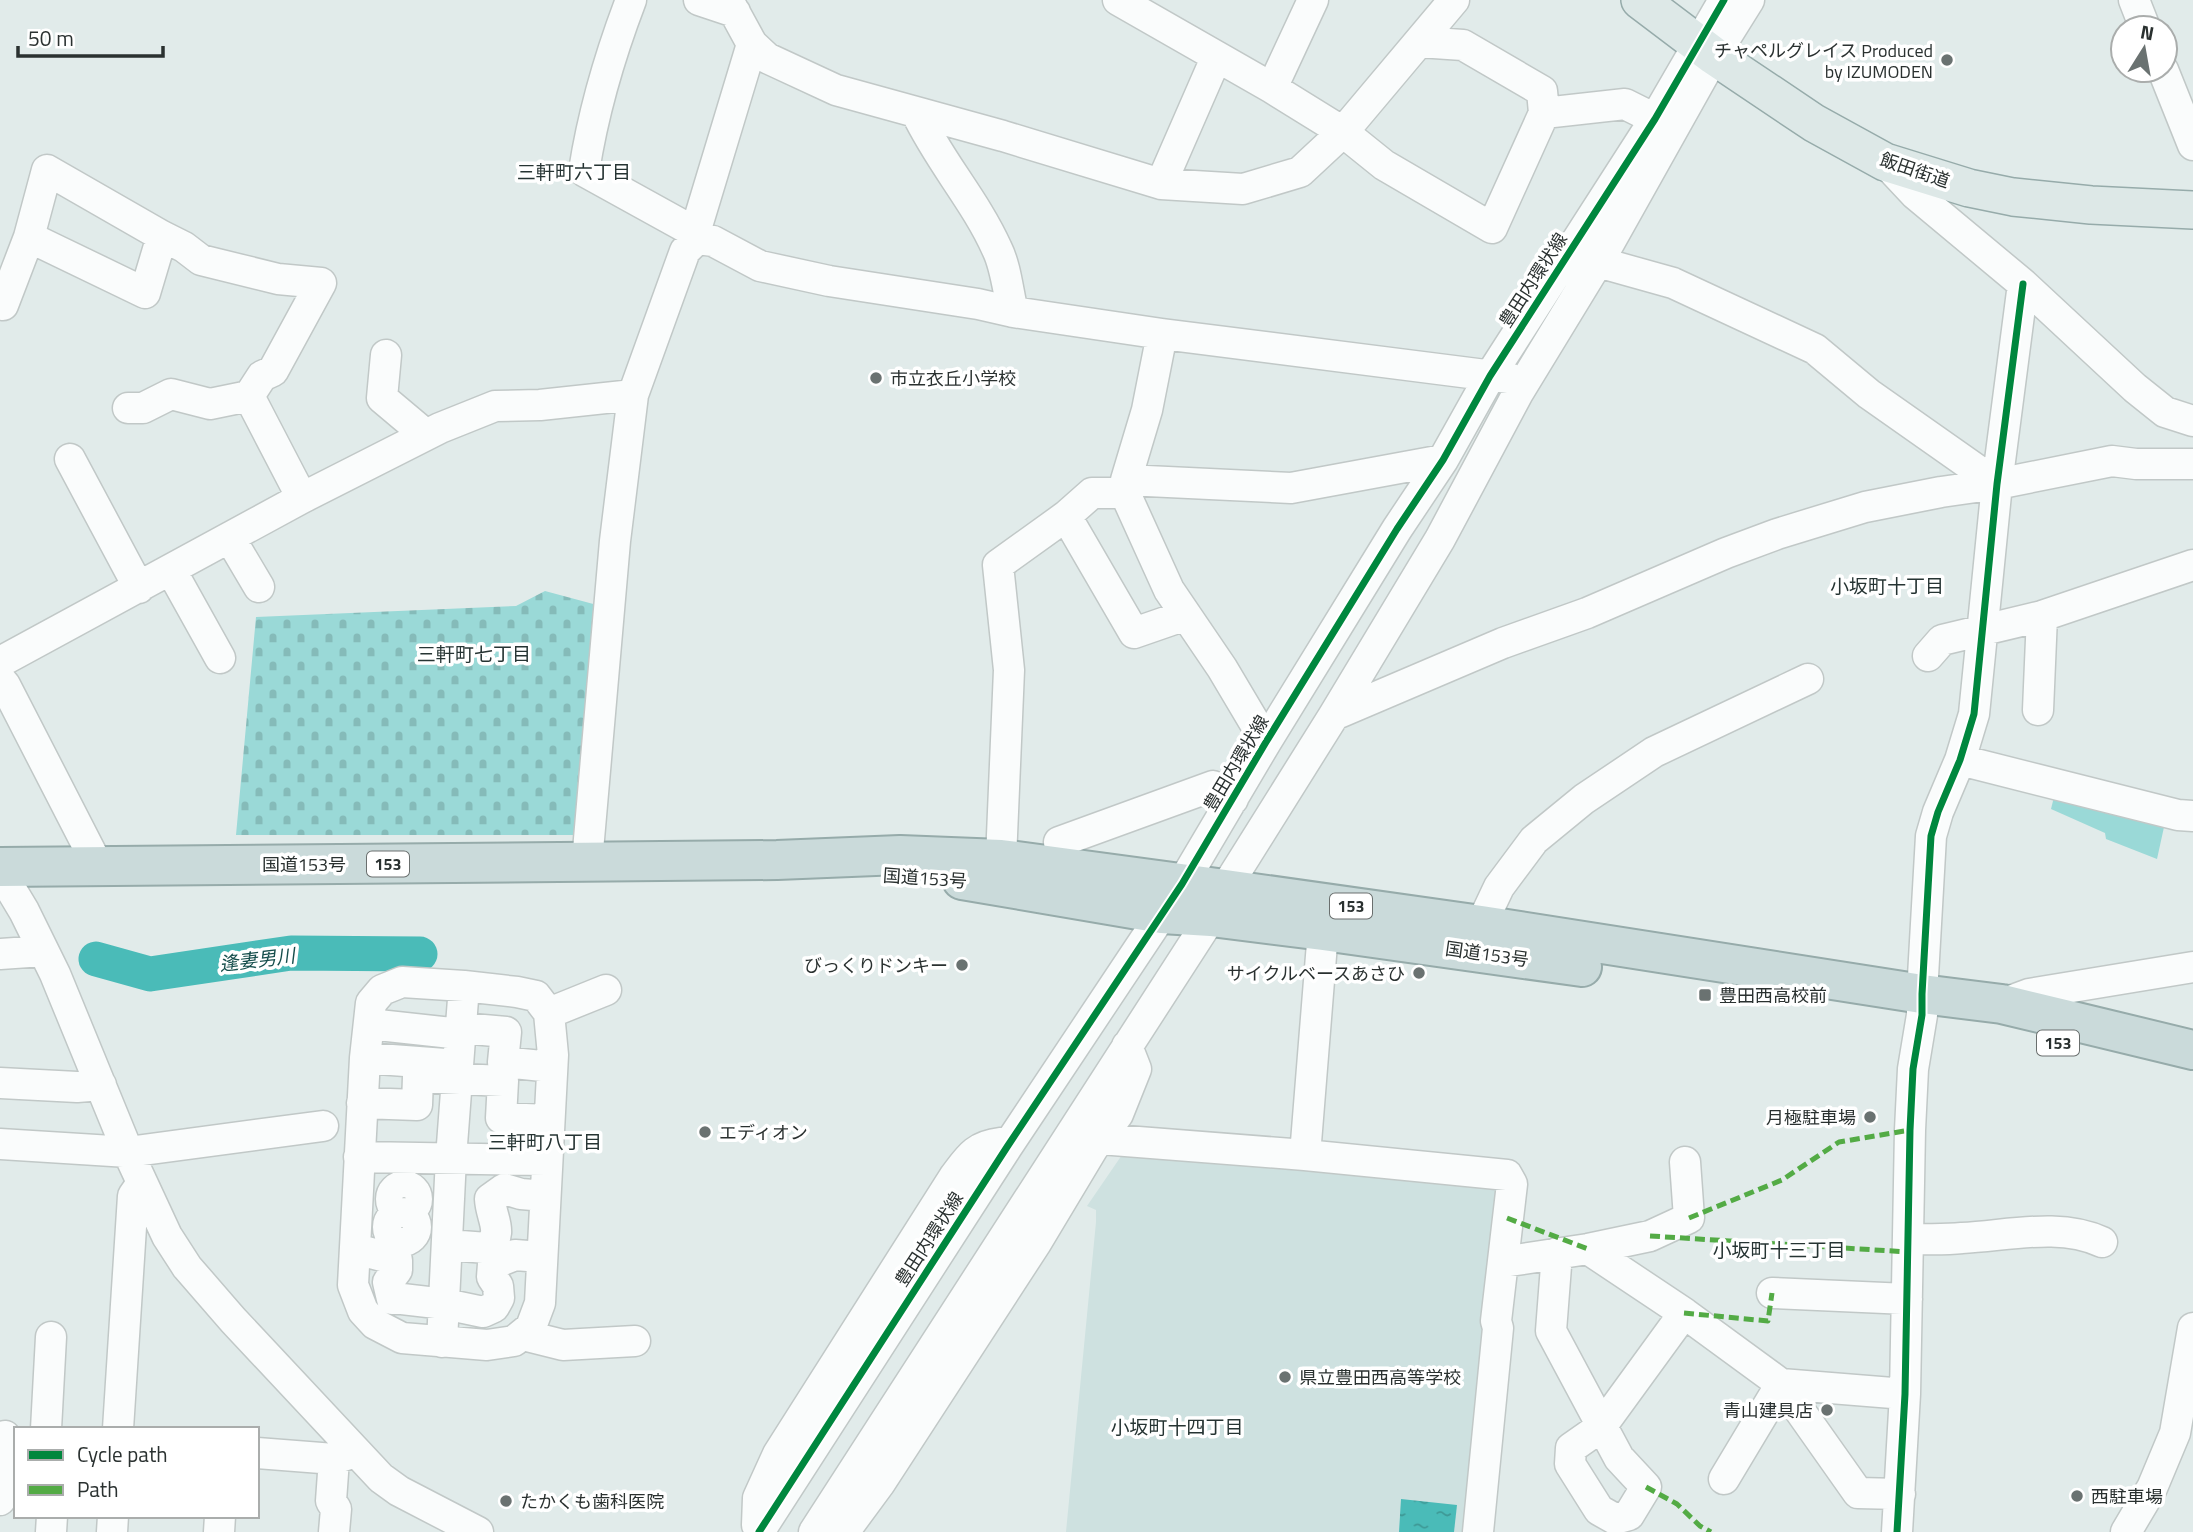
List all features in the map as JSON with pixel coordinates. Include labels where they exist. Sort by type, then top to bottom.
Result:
[{"type":"highway","name":"国道153号","points":[[0,869],[777,860],[900,855],[1002,859],[1172,899]]},
{"type":"highway","name":"国道153号","points":[[777,860],[815,873],[970,880],[1481,925],[1922,1004],[2070,1046],[2193,1075]]},
{"type":"highway","name":"国道153号","points":[[1218,903],[1322,931],[1922,1004],[2002,1004],[2193,1050]]},
{"type":"main road","name":"飯田街道","points":[[1640,0],[1814,123],[1885,162],[1969,188],[2013,197],[2091,205],[2193,210]]},
{"type":"street","points":[[631,0],[619,30],[591,129],[584,172],[689,229],[697,239],[713,242],[760,266],[829,281],[1013,312],[1525,381]]},
{"type":"street","points":[[699,0],[732,6],[752,44],[767,58],[827,86],[863,99],[877,100],[1161,184],[1242,190],[1300,172],[1343,132],[1454,0]]},
{"type":"street","points":[[1118,0],[1272,88],[1343,132],[1384,165],[1492,228],[1544,113],[1542,92],[1463,45],[1419,42]]},
{"type":"street","points":[[1272,88],[1313,0]]},
{"type":"street","name":"豊田内環状線","points":[[814,1532],[1218,903],[1440,539],[1525,381],[1598,262],[1707,49],[1724,0]]},
{"type":"street","name":"豊田内環状線","points":[[758,1532],[1007,1147],[1172,899],[1266,742],[1443,460],[1490,376],[1655,119],[1707,49],[1749,0]]},
{"type":"street","points":[[587,862],[615,541],[633,395],[685,251],[697,239],[697,226],[752,44]]},
{"type":"street","points":[[1161,184],[1216,58]]},
{"type":"street","points":[[2169,84],[2193,145]]},
{"type":"street","points":[[1544,113],[1625,104],[1655,119]]},
{"type":"street","points":[[916,113],[929,140],[972,200],[999,251],[1013,312]]},
{"type":"street","points":[[1885,162],[1915,194],[2023,284],[2165,412],[2193,421]]},
{"type":"street","points":[[0,304],[3,305],[29,237],[47,170],[184,247],[201,260],[278,279],[321,283],[273,371],[262,376],[249,396],[210,404],[172,394],[143,408],[128,408]]},
{"type":"street","points":[[29,237],[145,293],[162,236]]},
{"type":"street","points":[[1598,262],[1673,283],[1815,349],[1870,394],[1997,484]]},
{"type":"street","points":[[1897,1532],[1905,1394],[1910,1130],[1913,1069],[1922,1004],[1931,836],[1974,714],[1997,484],[2023,284]]},
{"type":"street","points":[[1162,334],[1147,410],[1125,486],[1169,590],[1222,668],[1266,742]]},
{"type":"street","points":[[386,355],[382,398],[426,435]]},
{"type":"street","points":[[0,662],[302,498],[426,435],[495,405],[540,405],[633,395]]},
{"type":"street","points":[[249,396],[302,498]]},
{"type":"street","points":[[70,459],[139,588]]},
{"type":"street","points":[[1002,859],[1009,670],[998,565],[1066,516],[1091,493],[1125,486],[1291,488],[1443,460]]},
{"type":"street","points":[[1334,715],[1503,643],[1587,613],[1777,534],[1865,507],[2112,461],[2136,464],[2193,464]]},
{"type":"street","points":[[1066,516],[1134,633],[1186,615]]},
{"type":"street","points":[[230,538],[259,587]]},
{"type":"street","points":[[1928,656],[1942,640],[2042,616],[2193,565]]},
{"type":"street","points":[[171,569],[220,658]]},
{"type":"street","points":[[2038,710],[2042,616]]},
{"type":"street","points":[[0,679],[98,866]]},
{"type":"street","points":[[1481,925],[1499,887],[1534,840],[1584,799],[1654,752],[1808,679]]},
{"type":"street","points":[[1960,760],[2178,815],[2193,816]]},
{"type":"street","points":[[1059,842],[1213,786],[1233,799]]},
{"type":"street","points":[[0,869],[55,974],[128,1152],[167,1236],[187,1267],[282,1371],[344,1455],[399,1491],[478,1532]]},
{"type":"street","points":[[1306,1155],[1322,931]]},
{"type":"street","points":[[0,954],[43,951]]},
{"type":"street","points":[[2002,1004],[2029,993],[2193,967]]},
{"type":"street","points":[[402,982],[464,986],[536,996],[549,1013],[552,1068],[540,1303],[531,1327],[523,1335],[514,1341],[487,1345],[402,1338],[375,1324],[363,1311],[353,1285],[362,1102],[371,1003],[382,990],[402,982]]},
{"type":"street","points":[[2091,1027],[2100,983]]},
{"type":"street","points":[[442,1342],[464,986]]},
{"type":"street","points":[[549,1013],[606,990]]},
{"type":"street","points":[[369,1024],[414,1037],[458,1072]]},
{"type":"street","points":[[365,1058],[414,1037],[461,1031],[506,1032],[503,1062],[552,1068]]},
{"type":"street","points":[[844,1532],[880,1483],[1118,1114],[1136,1069],[1127,1046]]},
{"type":"street","points":[[362,1102],[417,1105],[418,1077],[458,1072],[503,1081],[501,1118],[549,1120]]},
{"type":"street","points":[[0,1083],[77,1087],[101,1085]]},
{"type":"street","points":[[0,1144],[128,1152],[323,1126]]},
{"type":"street","points":[[1100,1139],[1306,1155],[1507,1175],[1512,1184],[1478,1532]]},
{"type":"street","points":[[758,1532],[758,1498],[778,1454],[961,1167],[971,1153],[990,1144],[1002,1143],[1007,1147]]},
{"type":"street","points":[[359,1157],[448,1236],[487,1248],[495,1242],[497,1228],[491,1213],[490,1199],[504,1189],[545,1196]]},
{"type":"street","points":[[406,1199],[452,1158],[546,1160]]},
{"type":"street","points":[[1503,1262],[1650,1236],[1689,1218],[1685,1162]]},
{"type":"street","points":[[118,1427],[133,1196],[142,1183]]},
{"type":"street","points":[[1908,1239],[1960,1239],[2072,1232],[2102,1242]]},
{"type":"street","points":[[1588,1249],[1684,1313],[1781,1384],[1858,1493],[1899,1494]]},
{"type":"street","points":[[367,1252],[397,1260],[397,1270],[388,1282],[392,1299],[445,1304],[484,1312],[494,1307],[499,1298],[498,1286],[492,1277],[493,1264],[515,1255],[541,1256]]},
{"type":"street","points":[[1557,1253],[1551,1331],[1601,1427],[1684,1313]]},
{"type":"street","points":[[1772,1293],[1907,1299]]},
{"type":"street","points":[[2126,1532],[2152,1488],[2175,1433],[2193,1328]]},
{"type":"street","points":[[523,1335],[563,1345],[635,1341]]},
{"type":"street","points":[[46,1427],[51,1337]]},
{"type":"street","points":[[1781,1384],[1905,1394]]},
{"type":"street","points":[[1724,1479],[1781,1384]]},
{"type":"street","points":[[0,1500],[7,1436]]},
{"type":"street","points":[[259,1453],[344,1455]]},
{"type":"street","points":[[334,1532],[336,1508],[331,1501],[344,1455]]},
{"type":"shaded area","name":"県立豊田西高等学校","points":[[1126,1149],[1497,1183],[1475,1532],[1066,1532],[1096,1222],[1096,1210],[1087,1206]]},
{"type":"green space","points":[[545,591],[597,605],[581,835],[236,835],[256,617],[516,606]]},
{"type":"green space","points":[[2056,789],[2166,818],[2157,859],[2106,839],[2105,833],[2051,809]]},
{"type":"water","points":[[1401,1499],[1457,1505],[1454,1532],[1399,1532]]},
{"type":"waterway","name":"逢妻男川","points":[[96,959],[150,974],[291,953],[420,954]]},
{"type":"marked path","points":[[1689,1218],[1782,1180],[1839,1142],[1910,1130]]},
{"type":"marked path","points":[[1507,1218],[1588,1249]]},
{"type":"marked path","points":[[1650,1236],[1908,1252]]},
{"type":"marked path","points":[[1684,1313],[1768,1321],[1772,1293]]},
{"type":"marked path","points":[[1646,1487],[1677,1504],[1700,1526],[1711,1532]]},
{"type":"cycle path","points":[[759,1532],[1007,1147],[1182,884],[1397,529],[1443,460],[1490,376],[1655,119],[1724,0]]},
{"type":"cycle path","points":[[1897,1532],[1905,1394],[1910,1130],[1913,1069],[1922,1015],[1931,836],[1974,714],[1997,484],[2023,284]]},
{"type":"place","name":"チャペルグレイス Produced by IZUMODEN","points":[[1947,60]]},
{"type":"place","name":"市立衣丘小学校","points":[[876,378]]},
{"type":"place","name":"びっくりドンキー","points":[[962,965]]},
{"type":"place","name":"サイクルベースあさひ","points":[[1419,973]]},
{"type":"place","name":"豊田西高校前","points":[[1705,995]]},
{"type":"place","name":"月極駐車場","points":[[1870,1117]]},
{"type":"place","name":"エディオン","points":[[705,1132]]},
{"type":"place","name":"県立豊田西高等学校","points":[[1285,1377]]},
{"type":"place","name":"青山建具店","points":[[1827,1410]]},
{"type":"place","name":"西駐車場","points":[[2077,1496]]},
{"type":"place","name":"たかくも歯科医院","points":[[506,1501]]},
{"type":"district","name":"三軒町六丁目","points":[[574,171]]},
{"type":"district","name":"小坂町十丁目","points":[[1887,585]]},
{"type":"district","name":"三軒町七丁目","points":[[474,653]]},
{"type":"district","name":"三軒町八丁目","points":[[545,1141]]},
{"type":"district","name":"小坂町十三丁目","points":[[1779,1249]]},
{"type":"district","name":"小坂町十四丁目","points":[[1177,1426]]}]
